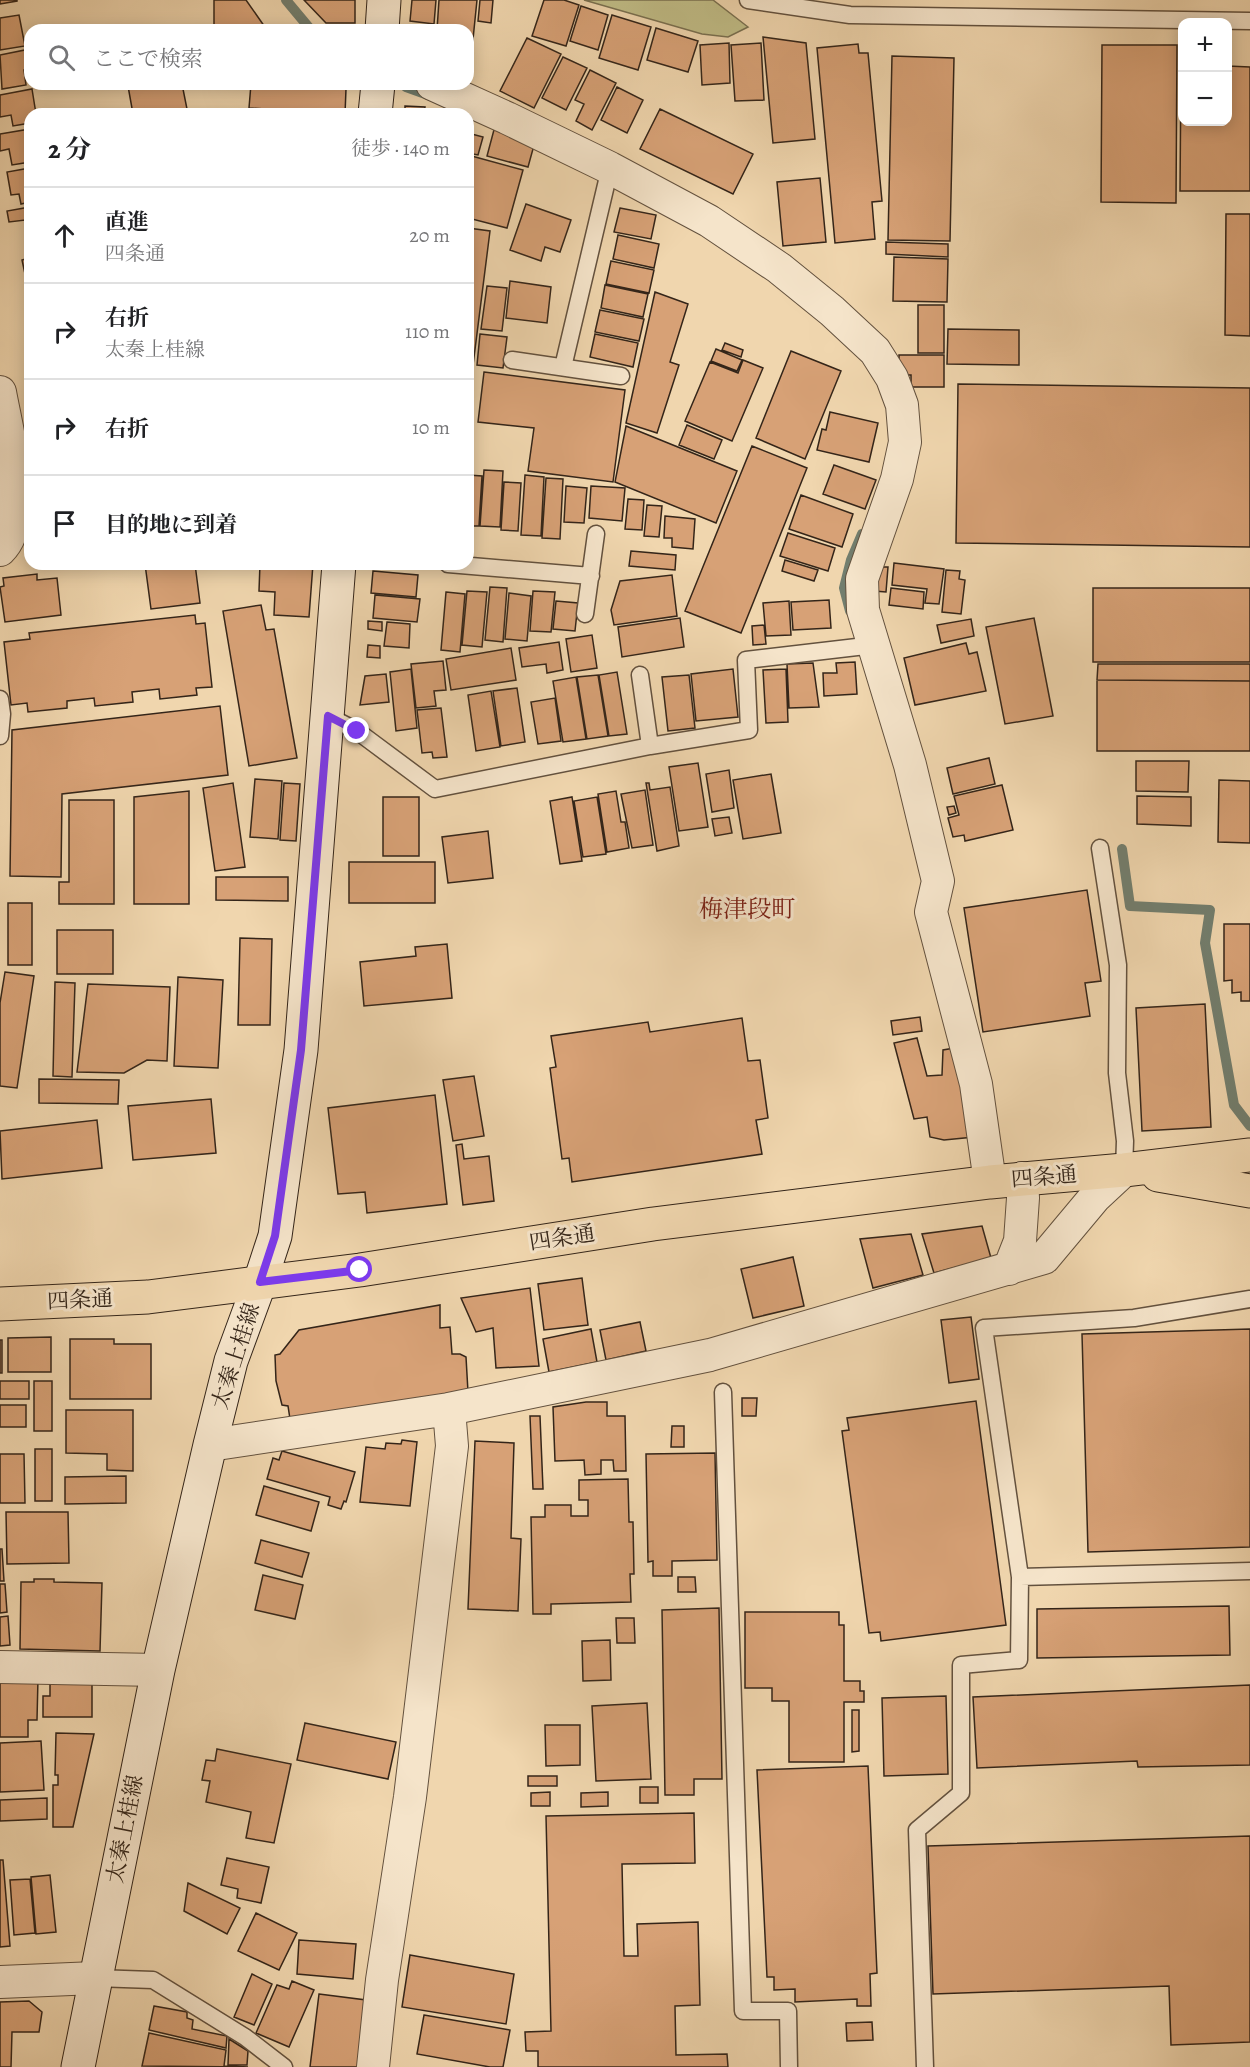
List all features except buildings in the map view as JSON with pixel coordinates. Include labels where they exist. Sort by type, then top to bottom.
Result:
[{"type":"main road","points":[[382,24],[384,0]]},
{"type":"main road","points":[[376,108],[377,90]]},
{"type":"main road","name":"太秦上桂線","points":[[78,2067],[158,1670],[210,1445],[231,1361],[275,1236],[301,1050],[339,570]]},
{"type":"main road","name":"四条通","points":[[0,1304],[147,1297],[360,1270],[653,1224],[1022,1178],[1124,1170],[1250,1155]]},
{"type":"main road","name":"四条通","points":[[1124,1170],[1250,1191]]},
{"type":"street","points":[[445,90],[610,168],[709,221],[779,268],[832,311],[875,351],[892,378],[902,405],[905,442],[897,479],[862,579],[862,610],[910,765],[938,881],[931,912],[976,1084],[990,1182]]},
{"type":"street","points":[[0,392],[16,491],[16,515],[8,543],[0,550]]},
{"type":"street","points":[[210,1445],[449,1409],[710,1355],[1009,1269],[1044,1258],[1095,1197],[1124,1170]]},
{"type":"street","points":[[1009,1269],[1020,1241],[1022,1178]]},
{"type":"street","points":[[373,2067],[382,1980],[410,1797],[452,1446],[449,1409]]},
{"type":"street","points":[[0,1667],[158,1670]]},
{"type":"street","points":[[0,1982],[95,1978]]},
{"type":"lane","points":[[748,0],[850,15],[1250,21]]},
{"type":"lane","points":[[563,367],[610,168]]},
{"type":"lane","points":[[512,360],[621,376]]},
{"type":"lane","points":[[585,614],[596,534]]},
{"type":"lane","points":[[474,566],[591,576]]},
{"type":"lane","points":[[328,716],[357,731],[435,789],[650,746],[749,729],[746,660],[874,645]]},
{"type":"lane","points":[[640,675],[650,746]]},
{"type":"lane","points":[[0,699],[2,714],[0,736]]},
{"type":"lane","points":[[1100,848],[1118,965],[1117,1073],[1125,1141],[1124,1170]]},
{"type":"lane","points":[[925,2067],[917,1830],[961,1793],[961,1665],[1019,1660],[1020,1577],[984,1328],[1134,1318],[1250,1299]]},
{"type":"lane","points":[[723,1392],[743,2011],[788,2011],[789,2067]]},
{"type":"lane","points":[[1020,1577],[1250,1571]]},
{"type":"lane","points":[[95,1978],[153,1980],[245,2037],[284,2067]]},
{"type":"shaded area","points":[[584,0],[713,0],[748,27],[728,37],[702,34]]},
{"type":"waterway","points":[[286,0],[306,24]]},
{"type":"waterway","points":[[414,90],[431,96]]},
{"type":"waterway","points":[[850,611],[844,588],[851,560],[862,534]]},
{"type":"waterway","points":[[1122,849],[1130,906],[1210,910],[1205,943],[1234,1105],[1250,1126]]},
{"type":"district","name":"梅津段町","points":[[747,909]]},
{"type":"route","points":[[357,731],[328,716],[301,1050],[275,1236],[260,1282],[360,1270]]}]
